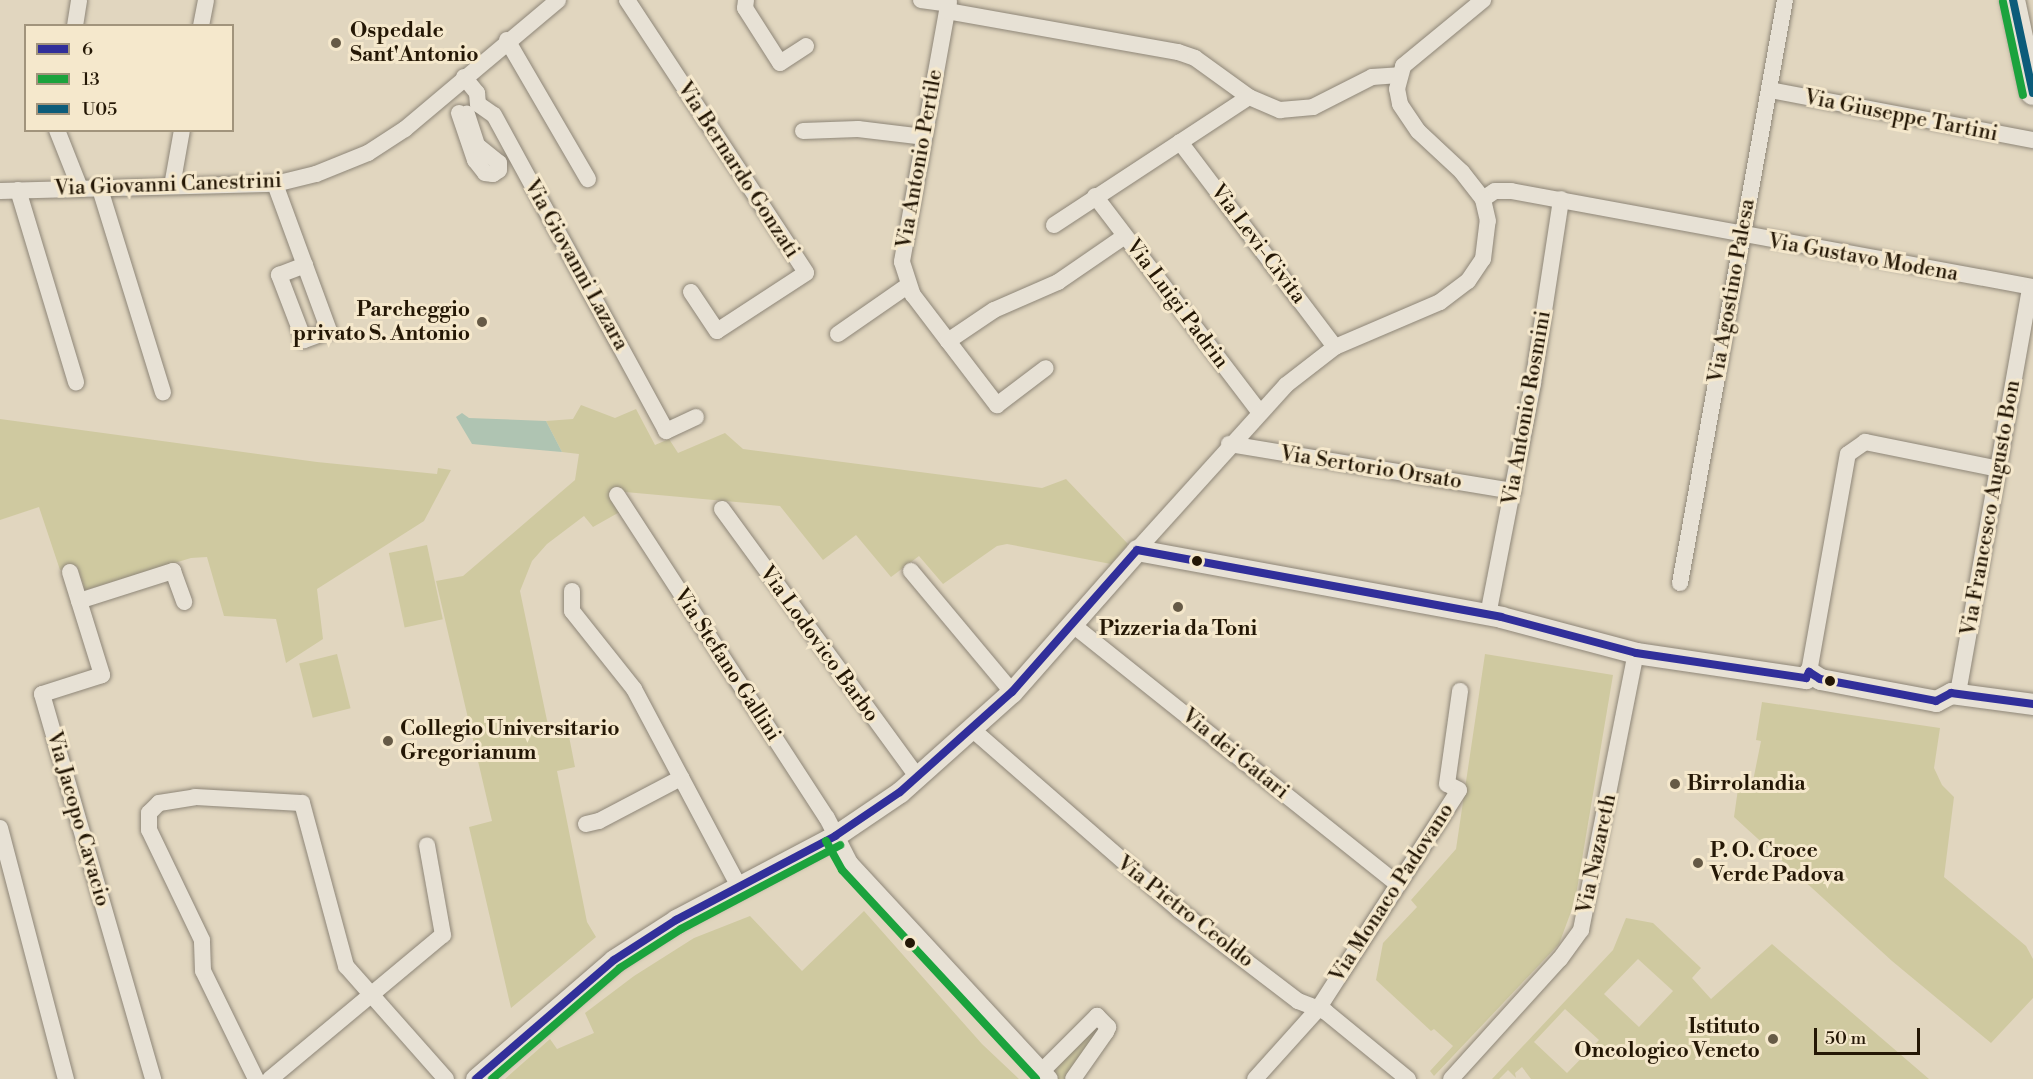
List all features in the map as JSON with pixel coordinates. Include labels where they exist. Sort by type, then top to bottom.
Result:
[{"type":"main road","points":[[2013,0],[2033,93]]},
{"type":"street","points":[[75,24],[79,0]]},
{"type":"street","points":[[201,24],[206,0]]},
{"type":"street","name":"Via Giovanni Canestrini","points":[[0,191],[275,184],[316,174],[368,153],[442,97],[507,40],[558,0]]},
{"type":"street","name":"Via Bernardo Gonzati","points":[[627,0],[806,273],[717,331],[691,292]]},
{"type":"street","points":[[746,0],[745,8],[780,63],[806,45]]},
{"type":"street","points":[[921,0],[1178,52],[1196,58],[1249,97],[1272,108],[1297,111],[1328,101],[1372,77],[1399,75]]},
{"type":"street","points":[[476,1079],[614,960],[676,920],[835,836],[918,778],[1012,692],[1259,411],[1335,347],[1440,302],[1468,280],[1484,259],[1488,221],[1484,199],[1409,118],[1400,104],[1399,75],[1414,56],[1483,0]]},
{"type":"street","name":"Via Agostino Palesa","points":[[1680,583],[1785,0]]},
{"type":"street","name":"Via Antonio Pertile","points":[[948,5],[902,262],[907,286],[997,405],[1046,368]]},
{"type":"street","points":[[507,40],[588,178]]},
{"type":"street","name":"Via Giovanni Lazara","points":[[464,77],[477,93],[468,110],[494,115],[666,430],[696,417]]},
{"type":"street","name":"Via Giuseppe Tartini","points":[[1770,90],[2033,140]]},
{"type":"street","points":[[442,97],[468,110]]},
{"type":"street","points":[[1054,225],[1249,97]]},
{"type":"street","points":[[803,131],[858,129],[924,137]]},
{"type":"street","points":[[58,132],[80,188]]},
{"type":"street","points":[[172,186],[182,132]]},
{"type":"street","name":"Via Levi-Civita","points":[[1180,142],[1335,347]]},
{"type":"street","points":[[275,184],[305,266]]},
{"type":"street","points":[[100,189],[163,392]]},
{"type":"street","points":[[18,190],[76,382]]},
{"type":"street","name":"Via Gustavo Modena","points":[[1484,199],[1502,190],[1742,236],[2031,287]]},
{"type":"street","name":"Via Luigi Padrin","points":[[1095,196],[1259,411]]},
{"type":"street","name":"Via Antonio Rosmini","points":[[1488,615],[1513,491],[1561,200]]},
{"type":"street","points":[[948,341],[994,310],[1058,282],[1125,236]]},
{"type":"street","points":[[838,334],[907,286]]},
{"type":"street","name":"Via Francesco Augusto Bon","points":[[1958,693],[2031,287]]},
{"type":"street","points":[[1137,550],[1488,615],[1636,653],[1806,678],[1809,672],[1848,454],[1865,442],[1999,469]]},
{"type":"street","name":"Via Sertorio Orsato","points":[[1229,444],[1513,491]]},
{"type":"street","name":"Via Stefano Gallini","points":[[617,495],[827,818],[849,863],[1046,1075]]},
{"type":"street","name":"Via Lodovico Barbo","points":[[722,509],[918,778]]},
{"type":"street","points":[[911,570],[1012,692]]},
{"type":"street","points":[[79,601],[173,571],[184,602]]},
{"type":"street","name":"Via Jacopo Cavacio","points":[[70,572],[102,675],[42,694],[153,1079]]},
{"type":"street","points":[[572,591],[572,611],[634,689],[740,888]]},
{"type":"street","name":"Via dei Gatari","points":[[1073,625],[1397,884]]},
{"type":"street","name":"Via Nazareth","points":[[1451,1079],[1560,959],[1581,930],[1636,653]]},
{"type":"street","points":[[1809,672],[1820,679],[1936,701],[1958,693],[2033,704]]},
{"type":"street","name":"Via Monaco Padovano","points":[[1255,1079],[1318,1009],[1459,790],[1447,784],[1460,690]]},
{"type":"street","name":"Via Pietro Ceoldo","points":[[973,730],[1179,910],[1298,1001],[1334,1018],[1408,1079]]},
{"type":"street","points":[[586,824],[599,821],[681,778]]},
{"type":"street","points":[[256,1079],[203,971],[202,940],[149,830],[149,813],[159,803],[195,797],[302,803],[339,949],[346,966],[446,1079]]},
{"type":"street","points":[[0,828],[66,1079]]},
{"type":"street","points":[[270,1079],[444,935],[427,845]]},
{"type":"street","points":[[1046,1075],[1097,1016],[1108,1027],[1073,1079]]},
{"type":"shaded area","points":[[581,405],[615,418],[636,409],[655,445],[669,439],[678,453],[725,433],[743,449],[1042,488],[1066,479],[1128,544],[1111,564],[1007,544],[997,546],[943,584],[919,556],[891,577],[856,535],[823,560],[780,506],[614,491],[625,509],[593,527],[584,516],[547,544],[532,561],[520,591],[549,730],[567,726],[575,767],[557,771],[587,922],[596,937],[511,1008],[469,827],[492,821],[436,581],[463,576],[575,480],[579,454],[562,452],[546,421],[573,419]]},
{"type":"shaded area","points":[[462,413],[469,418],[546,421],[562,452],[472,444],[456,417]]},
{"type":"shaded area","points":[[0,419],[317,462],[437,474],[438,468],[451,470],[424,521],[317,589],[323,639],[286,663],[276,619],[224,616],[207,557],[191,558],[85,590],[77,566],[60,570],[39,507],[0,520]]},
{"type":"shaded area","points":[[427,545],[443,619],[405,627],[389,553]]},
{"type":"shaded area","points":[[337,654],[351,708],[313,718],[299,663]]},
{"type":"shaded area","points":[[1485,654],[1613,675],[1575,901],[1559,944],[1434,1076],[1430,1071],[1453,1046],[1434,1029],[1431,1031],[1376,980],[1383,943],[1417,907],[1411,900],[1456,849]]},
{"type":"shaded area","points":[[1762,702],[1940,728],[1934,768],[1942,785],[1954,797],[1944,877],[2026,946],[2033,959],[2033,998],[1991,1043],[1892,961],[1734,817],[1738,789],[1751,791],[1761,741],[1756,740]]},
{"type":"shaded area","points":[[864,911],[982,1044],[1019,1079],[505,1079],[550,1039],[557,1049],[594,1033],[585,1013],[634,976],[694,938],[750,916],[802,971]]},
{"type":"shaded area","name":"Istituto Oncologico Veneto","points":[[1626,918],[1653,923],[1701,968],[1692,978],[1711,999],[1772,944],[1929,1079],[1531,1079],[1522,1067],[1515,1073],[1516,1078],[1508,1070],[1499,1079],[1492,1079],[1613,950]],"holes":[[[1638,959],[1673,991],[1639,1027],[1604,994]],[[1565,1009],[1599,1040],[1567,1073],[1534,1042]]]},
{"type":"shaded area","points":[[1091,1019],[1108,1027],[1072,1079],[1050,1079],[1042,1071]]},
{"type":"transit line","name":"U05","points":[[2013,0],[2033,93]]},
{"type":"transit line","name":"13","points":[[2003,2],[2023,95]]},
{"type":"transit line","name":"6","points":[[1137,550],[1501,617],[1636,653],[1806,678],[1809,672]]},
{"type":"transit line","name":"6","points":[[476,1079],[614,960],[676,920],[835,836],[900,792],[1012,692],[1137,550]]},
{"type":"transit line","name":"6","points":[[1809,672],[1820,679],[1936,701],[1951,693],[2033,704]]},
{"type":"transit line","name":"13","points":[[826,841],[842,870],[1036,1079]]},
{"type":"transit line","name":"13","points":[[492,1079],[620,968],[681,929],[840,845]]},
{"type":"place","name":"Ospedale Sant'Antonio","points":[[336,43]]},
{"type":"place","name":"Parcheggio privato S. Antonio","points":[[482,322]]},
{"type":"place","name":"Pizzeria da Toni","points":[[1178,607]]},
{"type":"place","name":"Collegio Universitario Gregorianum","points":[[388,741]]},
{"type":"place","name":"Birrolandia","points":[[1675,784]]},
{"type":"place","name":"P. O. Croce Verde Padova","points":[[1698,863]]},
{"type":"place","name":"Istituto Oncologico Veneto","points":[[1773,1039]]}]
